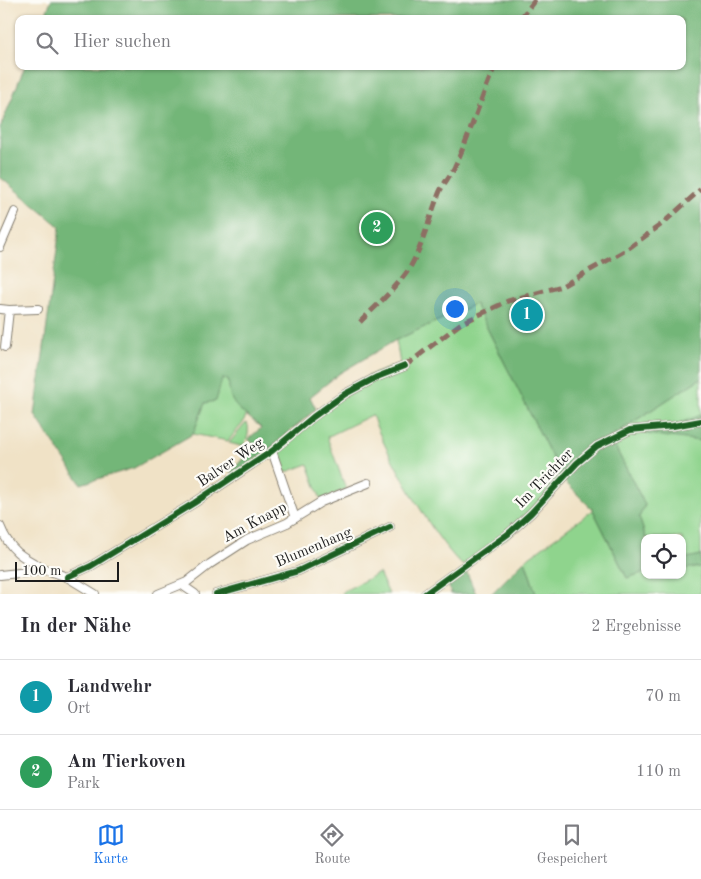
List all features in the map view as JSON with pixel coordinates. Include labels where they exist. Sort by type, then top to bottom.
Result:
[{"type":"street","points":[[0,247],[15,212]]},
{"type":"street","points":[[0,309],[38,309]]},
{"type":"street","points":[[5,347],[9,310]]},
{"type":"street","name":"Balver Weg","points":[[67,577],[92,566],[194,503],[272,451],[313,417],[345,394],[377,377],[406,366]]},
{"type":"street","name":"Im Trichter","points":[[425,594],[508,534],[577,463],[597,446],[630,430],[701,421]]},
{"type":"street","points":[[272,451],[295,518]]},
{"type":"street","name":"Am Knapp","points":[[158,594],[182,585],[244,542],[288,523],[321,502],[368,483]]},
{"type":"street","points":[[0,526],[5,538],[19,555],[47,570],[67,577],[95,594]]},
{"type":"street","name":"Blumenhang","points":[[216,594],[298,571],[390,527]]},
{"type":"street","points":[[0,575],[47,570]]},
{"type":"street","points":[[182,585],[195,594]]},
{"type":"green space","points":[[51,0],[701,0],[701,378],[610,437],[645,505],[639,517],[645,534],[641,534],[641,573],[627,578],[593,510],[564,481],[475,304],[396,340],[340,373],[310,397],[316,409],[269,450],[234,474],[231,472],[255,445],[248,439],[261,428],[234,404],[230,395],[228,379],[222,379],[216,401],[205,403],[193,434],[134,468],[81,484],[35,415],[60,227],[0,177],[0,128],[23,70],[686,70],[686,15],[45,15]]},
{"type":"green space","points":[[475,304],[564,481],[512,535],[462,565],[439,538],[408,488],[388,452],[372,415],[327,437],[346,489],[321,500],[308,464],[284,473],[273,451],[338,395],[370,375],[400,364],[396,340]]},
{"type":"green space","points":[[701,378],[701,594],[536,594],[525,560],[593,510],[627,578],[641,573],[641,579],[686,579],[686,534],[645,534],[639,517],[645,505],[610,437]]},
{"type":"green space","points":[[221,379],[228,379],[232,400],[246,416],[243,423],[228,441],[193,434],[205,403]]},
{"type":"green space","points":[[701,415],[701,441],[646,434],[646,430],[662,430]]},
{"type":"green space","points":[[246,423],[248,425],[248,434],[243,444],[241,446],[229,443]]},
{"type":"green space","points":[[701,555],[701,567],[686,569],[686,558]]},
{"type":"green space","points":[[525,560],[536,594],[491,594]]},
{"type":"green space","points":[[465,568],[476,594],[451,594],[448,583]]},
{"type":"green space","points":[[379,573],[389,594],[343,594],[342,592]]},
{"type":"marked path","points":[[523,15],[535,0]]},
{"type":"marked path","points":[[360,322],[385,298],[413,263],[440,191],[460,156],[493,70]]},
{"type":"marked path","points":[[405,366],[460,324],[508,301],[562,286],[626,250],[662,224],[701,189]]},
{"type":"cycle path","points":[[67,577],[91,566],[194,503],[272,451],[313,417],[345,394],[377,377],[405,366]]},
{"type":"cycle path","points":[[425,594],[508,534],[531,513],[577,463],[597,446],[630,430],[701,421]]},
{"type":"cycle path","points":[[216,594],[298,571],[390,527]]},
{"type":"place","name":"Am Tierkoven","points":[[377,228]]},
{"type":"place","name":"Landwehr","points":[[527,315]]}]
